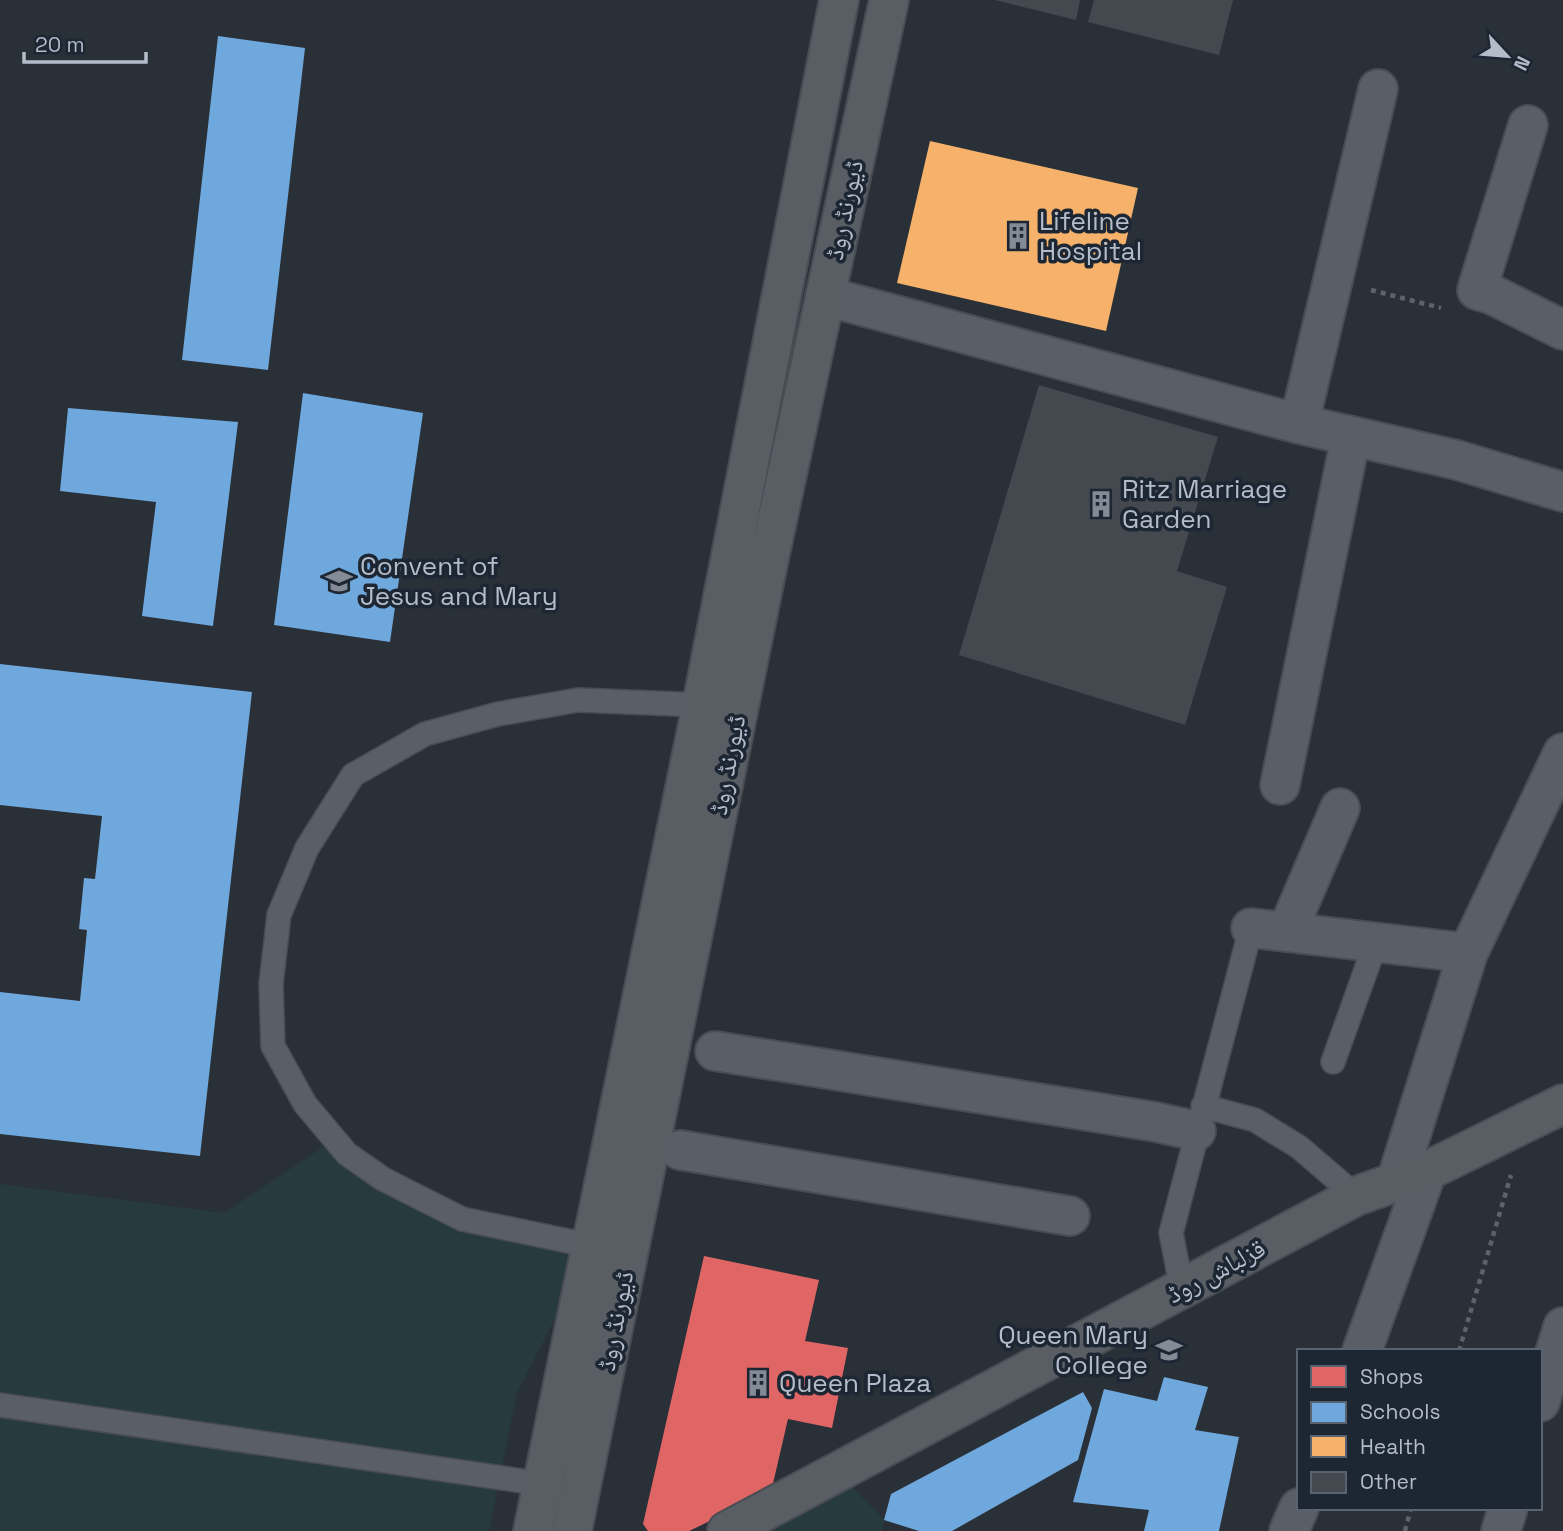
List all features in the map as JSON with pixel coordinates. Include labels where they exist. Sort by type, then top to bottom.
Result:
[{"type":"main road","name":"ڈیورنڈ روڈ","points":[[533,1531],[702,705],[839,0]]},
{"type":"main road","name":"ڈیورنڈ روڈ","points":[[572,1531],[766,571],[889,0]]},
{"type":"main road","name":"قزلباش روڈ","points":[[727,1531],[1356,1196],[1411,1177],[1563,1104]]},
{"type":"street","points":[[1299,424],[1378,89]]},
{"type":"street","points":[[1528,125],[1477,290],[1493,295],[1563,330]]},
{"type":"street","points":[[825,296],[1299,424],[1457,460],[1563,492]]},
{"type":"street","points":[[1280,785],[1351,436]]},
{"type":"street","points":[[1363,1349],[1411,1177],[1468,953],[1563,753]]},
{"type":"street","points":[[1340,808],[1269,930],[1468,953]]},
{"type":"street","points":[[715,1051],[1156,1122],[1200,1119]]},
{"type":"street","points":[[680,1150],[1070,1216]]},
{"type":"street","points":[[1542,1395],[1563,1327]]},
{"type":"street","points":[[1289,1531],[1298,1510]]},
{"type":"street","points":[[1501,1531],[1507,1510]]},
{"type":"lane","points":[[592,1246],[462,1219],[383,1179],[347,1154],[304,1104],[273,1046],[271,984],[279,915],[307,848],[353,775],[425,734],[498,714],[578,700],[702,705]]},
{"type":"lane","points":[[1182,1289],[1171,1233],[1200,1119],[1269,930]]},
{"type":"lane","points":[[1333,1062],[1376,942]]},
{"type":"lane","points":[[1200,1119],[1255,1120],[1299,1147],[1356,1196]]},
{"type":"lane","points":[[0,1405],[543,1484]]},
{"type":"path","points":[[1333,281],[1471,315],[1477,290]]},
{"type":"path","points":[[1460,1349],[1528,1121]]},
{"type":"path","points":[[1405,1531],[1410,1510]]},
{"type":"green space","points":[[332,1141],[462,1219],[592,1246],[517,1393],[489,1531],[0,1531],[0,1184],[224,1213]]},
{"type":"green space","points":[[837,1471],[884,1520],[882,1531],[724,1531]]},
{"type":"building: Shops","name":"Queen Plaza","points":[[704,1256],[819,1280],[805,1341],[848,1348],[832,1428],[788,1419],[771,1492],[689,1531],[648,1531],[643,1524]]},
{"type":"building: Schools","points":[[218,36],[305,48],[268,370],[182,360]]},
{"type":"building: Schools","points":[[303,393],[423,413],[390,642],[274,625]]},
{"type":"building: Schools","points":[[68,408],[238,422],[213,626],[142,616],[156,502],[60,491]]},
{"type":"building: Schools","points":[[0,664],[252,692],[200,1156],[0,1134],[0,992],[80,1001],[87,930],[79,929],[84,878],[95,879],[102,816],[0,805]]},
{"type":"building: Schools","points":[[1164,1377],[1208,1387],[1195,1430],[1239,1437],[1219,1531],[1144,1531],[1149,1510],[1073,1502],[1104,1389],[1157,1401]]},
{"type":"building: Schools","points":[[1083,1392],[1092,1408],[1078,1460],[952,1531],[919,1531],[884,1520],[891,1494]]},
{"type":"building: Health","name":"Lifeline Hospital","points":[[930,141],[1138,188],[1106,331],[897,283]]},
{"type":"building: Other","points":[[995,0],[1080,0],[1076,20]]},
{"type":"building: Other","points":[[1094,0],[1233,0],[1219,55],[1088,22]]},
{"type":"building: Other","name":"Ritz Marriage Garden","points":[[1039,385],[1218,437],[1177,571],[1227,587],[1185,725],[959,655]]},
{"type":"place","name":"Lifeline Hospital","points":[[1018,236]]},
{"type":"place","name":"Ritz Marriage Garden","points":[[1101,504]]},
{"type":"place","name":"Convent of Jesus and Mary","points":[[339,581]]},
{"type":"place","name":"Queen Mary College","points":[[1169,1350]]},
{"type":"place","name":"Queen Plaza","points":[[758,1383]]}]
